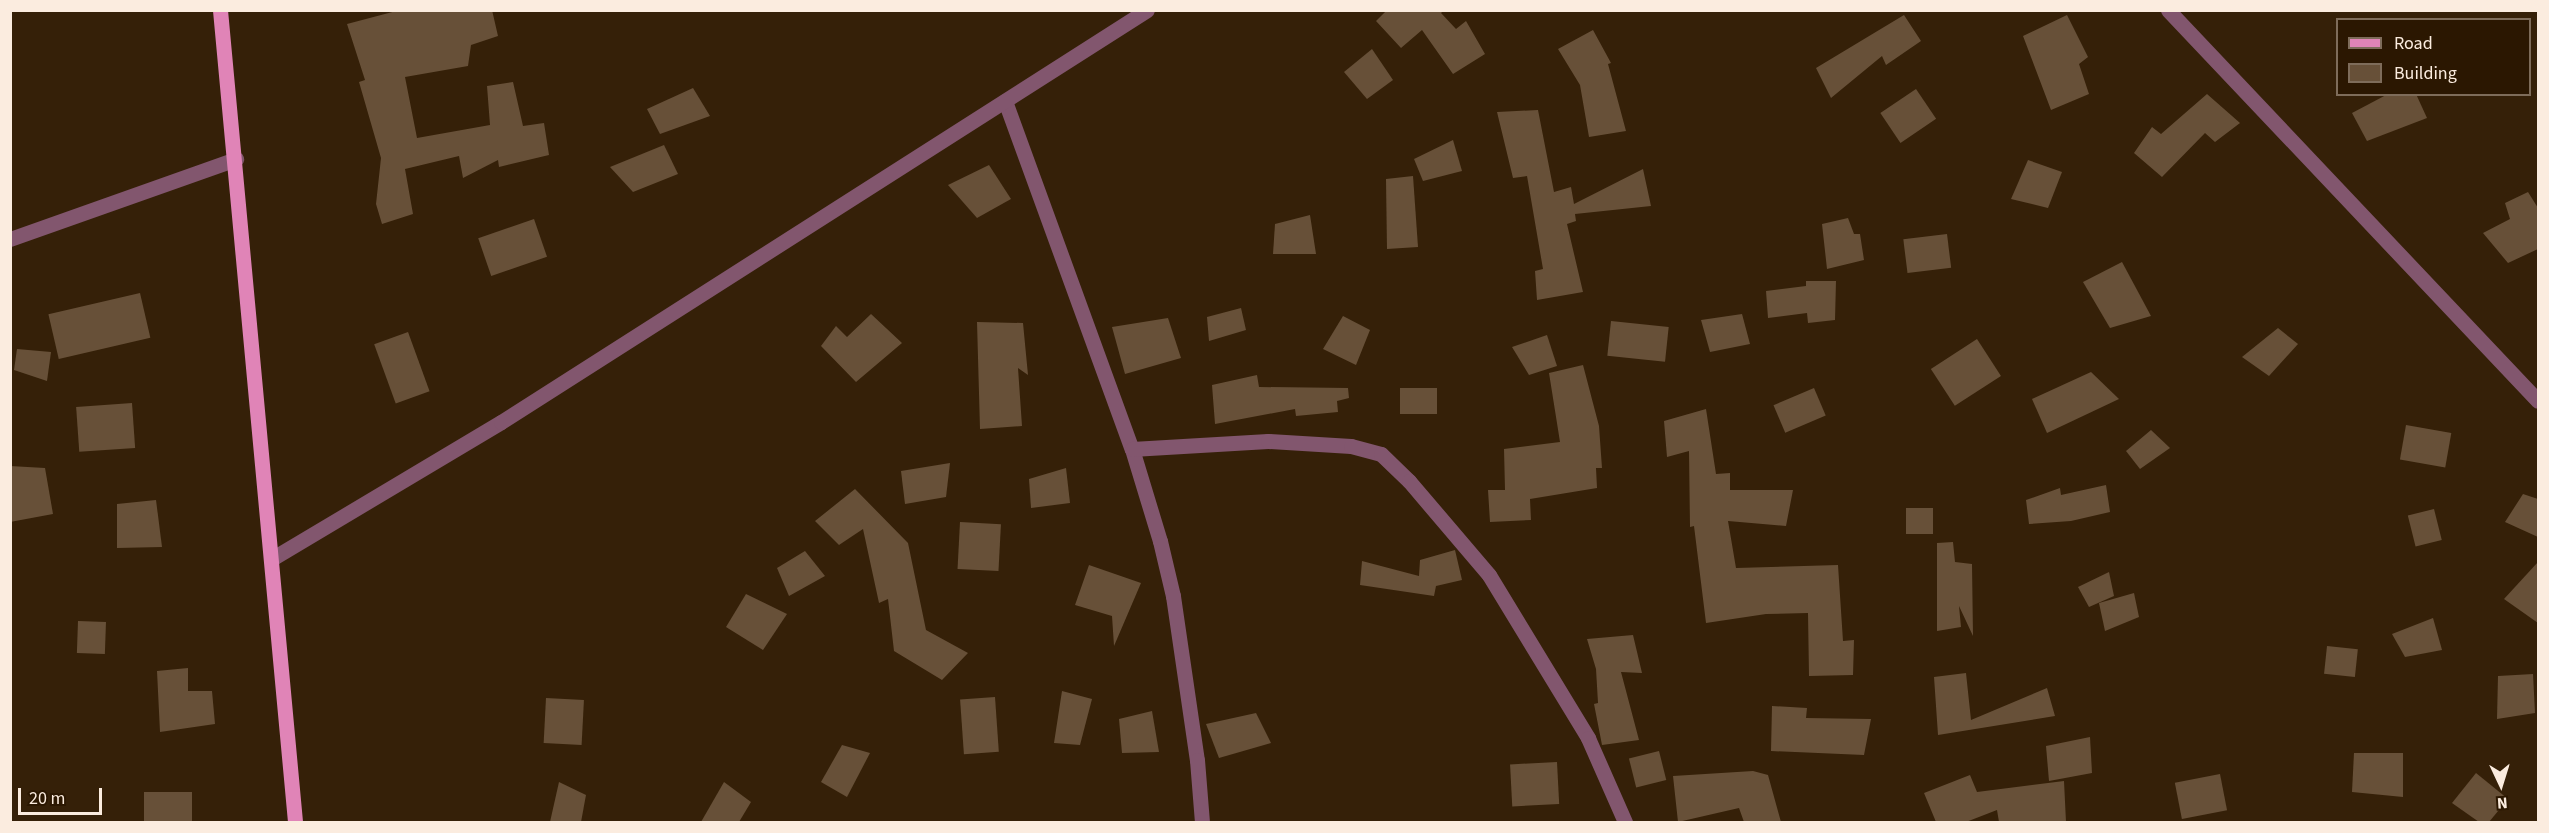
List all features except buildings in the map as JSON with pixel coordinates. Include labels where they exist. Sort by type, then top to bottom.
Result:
[{"type":"main road","points":[[220,10],[273,558],[295,822]]},
{"type":"street","points":[[273,558],[501,422],[1147,10]]},
{"type":"street","points":[[2168,10],[2538,401]]},
{"type":"street","points":[[1005,101],[1132,449],[1173,596],[1197,760],[1202,822]]},
{"type":"street","points":[[10,239],[236,159]]},
{"type":"street","points":[[1132,449],[1268,441],[1352,446],[1381,454],[1409,481],[1489,575],[1588,738],[1625,822]]}]
